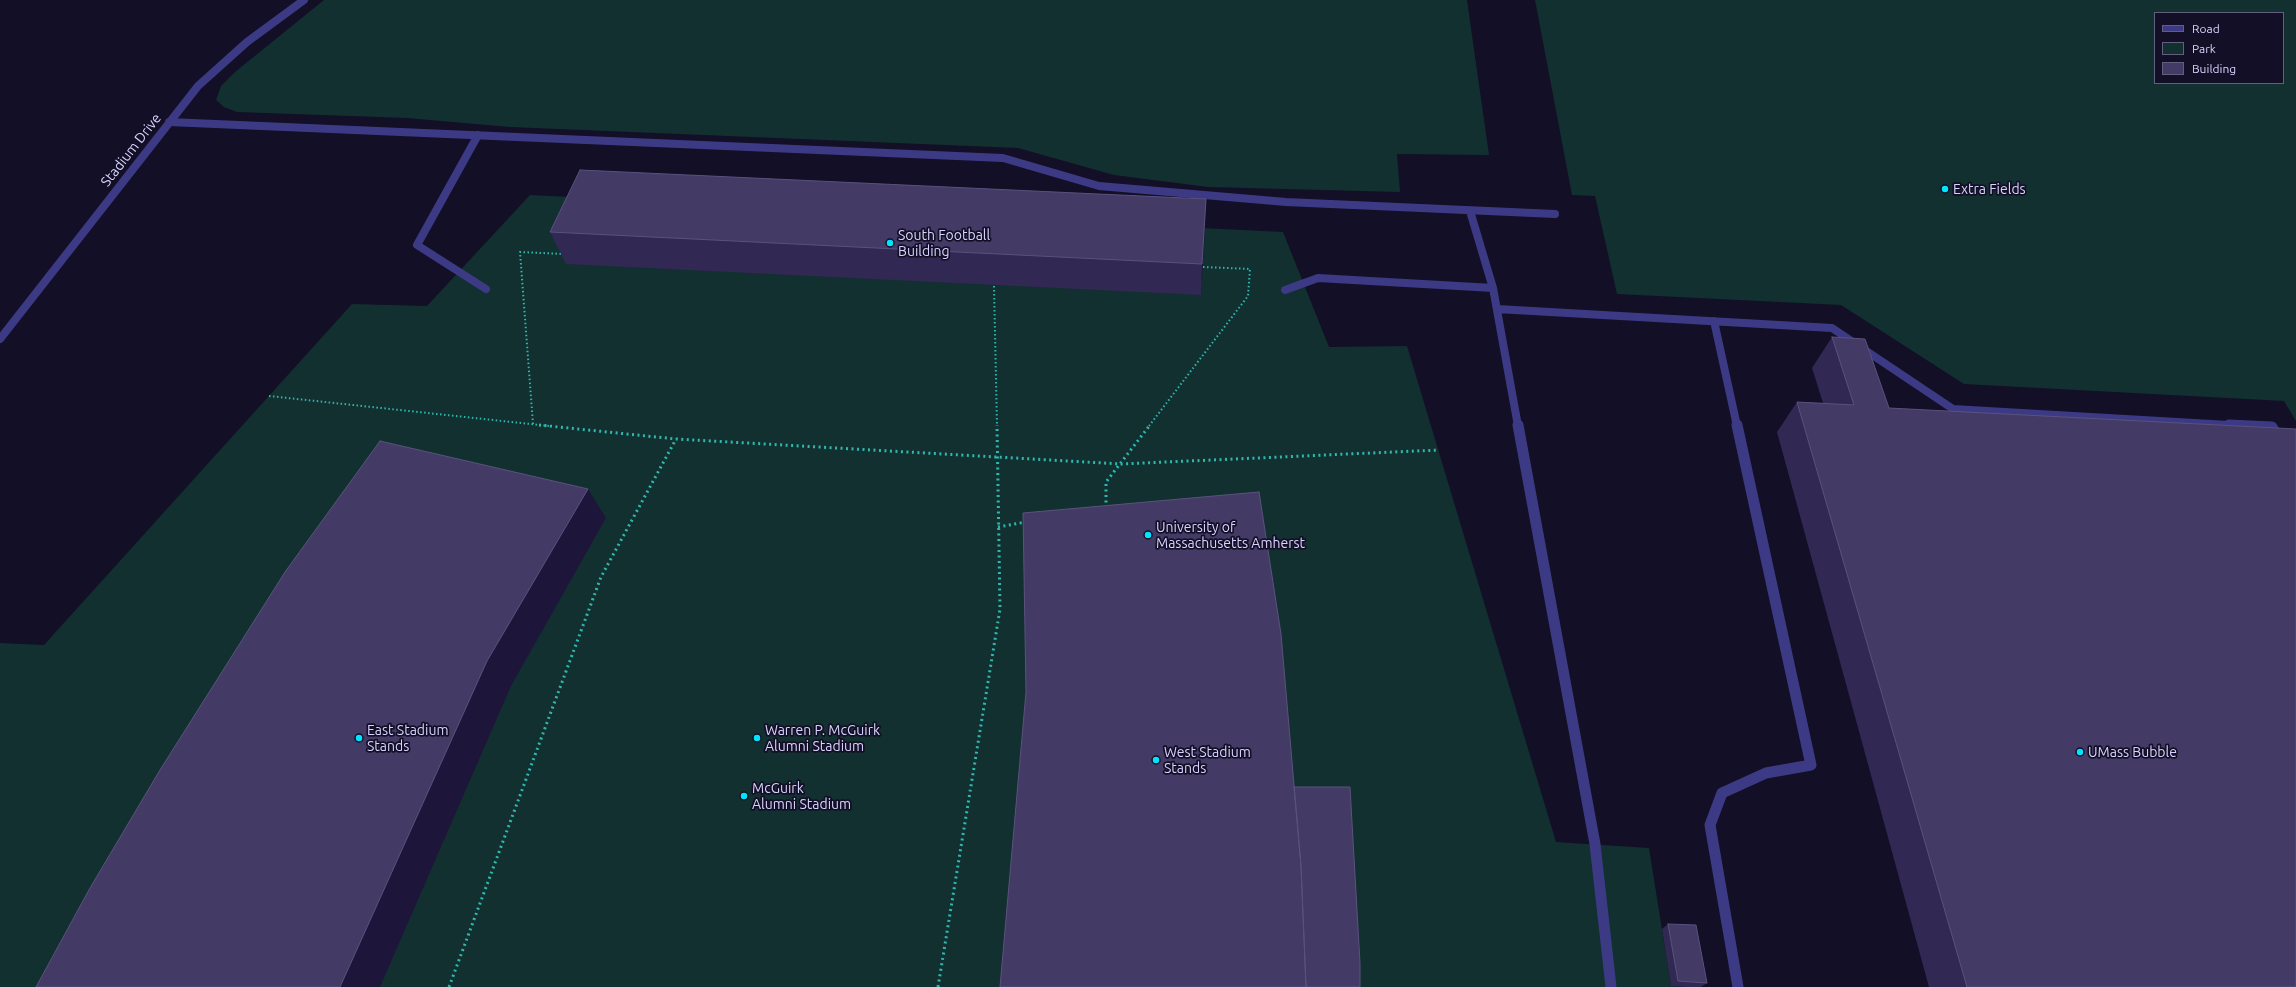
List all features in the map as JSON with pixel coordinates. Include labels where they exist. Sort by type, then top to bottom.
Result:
[{"type":"street","name":"Stadium Drive","points":[[0,338],[198,86],[220,64],[247,42],[304,0]]},
{"type":"street","points":[[169,122],[1003,158],[1099,186],[1286,202],[1555,214]]},
{"type":"street","points":[[478,135],[418,245],[486,289]]},
{"type":"street","points":[[1470,211],[1477,240],[1493,288],[1595,844],[1611,987]]},
{"type":"street","points":[[1285,290],[1318,278],[1493,288]]},
{"type":"street","points":[[1497,309],[1832,328],[1953,410],[2272,427],[2282,446]]},
{"type":"street","points":[[1714,321],[1811,765],[1766,773],[1722,793],[1710,825],[1738,987]]},
{"type":"path","points":[[533,424],[520,252],[570,255]]},
{"type":"path","points":[[1100,509],[1108,507],[1106,482],[1248,296],[1250,269],[1203,267]]},
{"type":"path","points":[[938,987],[1000,609],[994,286]]},
{"type":"path","points":[[269,396],[676,439],[1121,464],[1439,450]]},
{"type":"path","points":[[449,987],[601,577],[676,439]]},
{"type":"path","points":[[998,526],[1029,521]]},
{"type":"green space","points":[[324,0],[1467,0],[1489,155],[1397,154],[1400,192],[1208,187],[1114,175],[1018,148],[510,127],[407,118],[237,112],[224,107],[216,100],[221,86],[235,72]]},
{"type":"green space","name":"Extra Fields","points":[[1535,0],[2296,0],[2296,421],[2284,401],[1964,384],[1841,305],[1617,294],[1595,196],[1572,195]]},
{"type":"green space","points":[[530,195],[1283,232],[1329,347],[1407,346],[1556,842],[1649,848],[1671,986],[1685,987],[0,987],[0,643],[44,645],[352,304],[427,306]]},
{"type":"building","points":[[580,170],[1206,199],[1202,264],[550,232]]},
{"type":"building","name":"UMass Bubble","points":[[1832,337],[1865,339],[1889,408],[2296,429],[2296,987],[1967,987],[1797,402],[1854,405]]},
{"type":"building","name":"East Stadium Stands","points":[[380,441],[588,489],[487,661],[340,987],[36,987],[90,888],[160,770],[285,572]]},
{"type":"building","name":"West Stadium Stands","points":[[1259,492],[1281,634],[1301,866],[1306,987],[1000,987],[1026,692],[1023,513]]},
{"type":"building","points":[[1294,787],[1350,787],[1360,987],[1306,987],[1301,866]]},
{"type":"building","points":[[1668,924],[1696,925],[1707,983],[1678,981]]},
{"type":"place","name":"Extra Fields","points":[[1945,189]]},
{"type":"place","name":"South Football Building","points":[[890,243]]},
{"type":"place","name":"University of Massachusetts Amherst","points":[[1148,535]]},
{"type":"place","name":"East Stadium Stands","points":[[359,738]]},
{"type":"place","name":"Warren P. McGuirk Alumni Stadium","points":[[757,738]]},
{"type":"place","name":"UMass Bubble","points":[[2080,752]]},
{"type":"place","name":"West Stadium Stands","points":[[1156,760]]},
{"type":"place","name":"McGuirk Alumni Stadium","points":[[744,796]]}]
